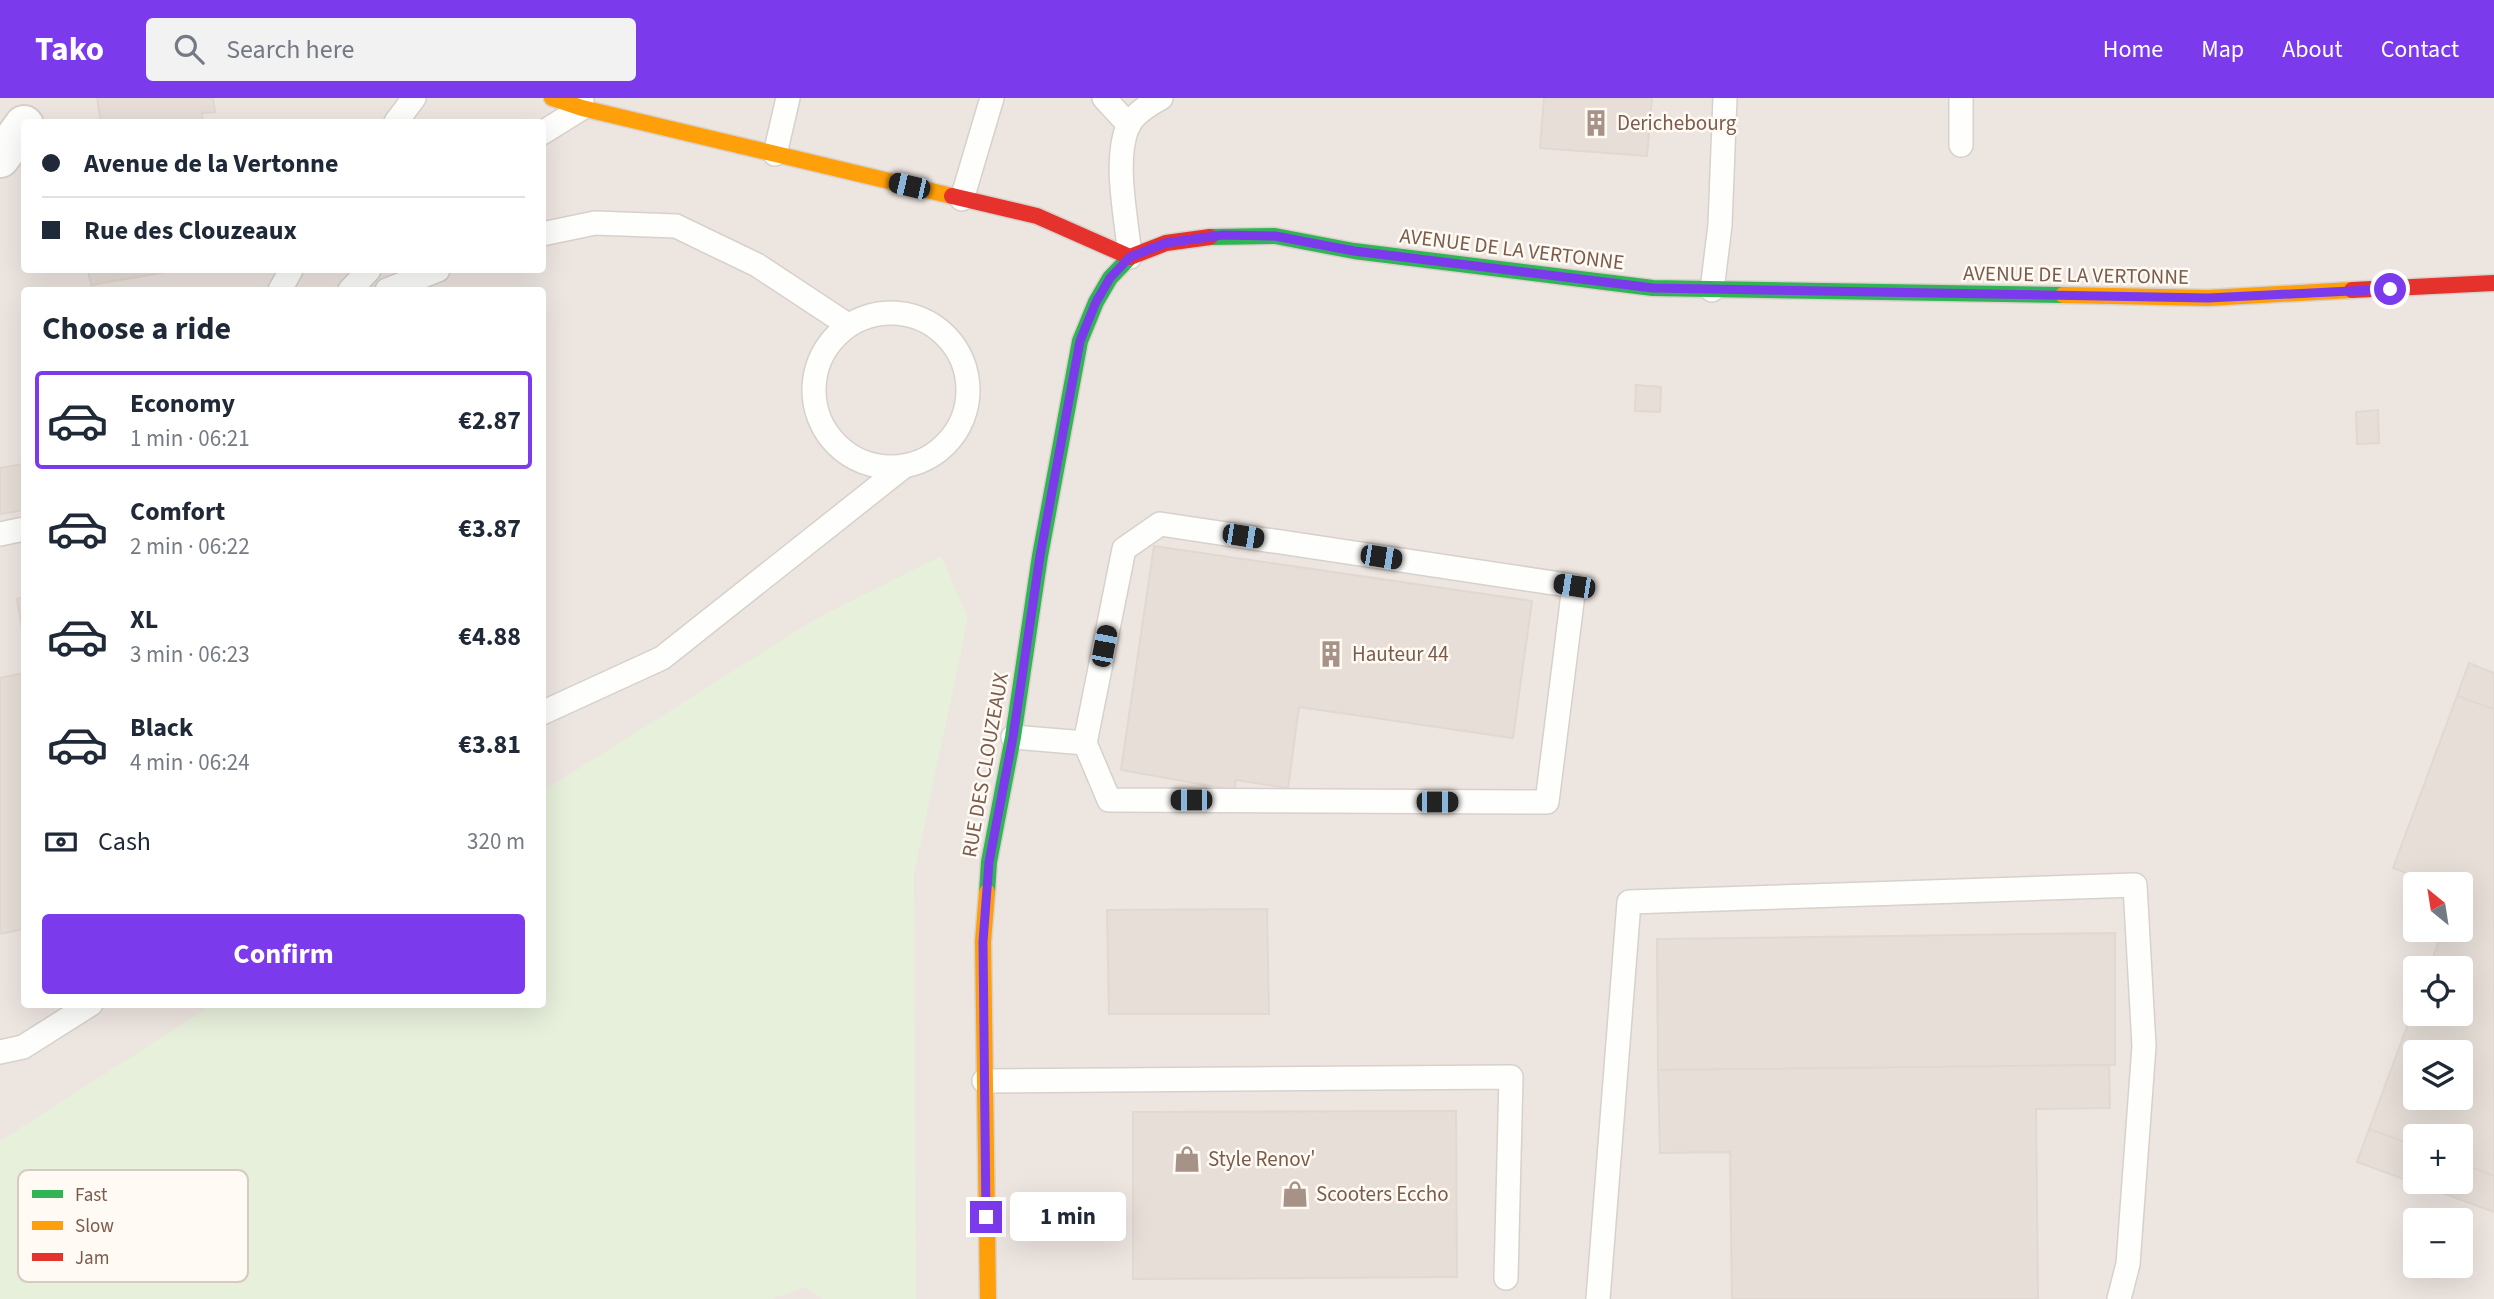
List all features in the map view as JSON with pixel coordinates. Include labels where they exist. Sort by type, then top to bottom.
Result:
[{"type":"street","points":[[29,119],[44,98]]},
{"type":"street","points":[[552,98],[582,103],[775,154],[1037,216],[1130,257]]},
{"type":"street","points":[[0,158],[21,129]]},
{"type":"street","name":"AVENUE DE LA VERTONNE","points":[[1130,257],[1166,243],[1223,235],[1275,236],[1354,251],[1653,288],[2208,298],[2494,283]]},
{"type":"street","name":"RUE DES CLOUZEAUX","points":[[988,1299],[983,942],[989,862],[1013,737],[1040,556],[1080,341],[1096,302],[1110,278],[1130,257]]},
{"type":"lane","points":[[398,119],[414,98]]},
{"type":"lane","points":[[775,154],[788,98]]},
{"type":"lane","points":[[962,199],[992,98]]},
{"type":"lane","points":[[1104,98],[1129,125]]},
{"type":"lane","points":[[1130,257],[1121,162],[1129,125],[1150,104],[1161,98]]},
{"type":"lane","points":[[1712,290],[1720,225],[1725,98]]},
{"type":"lane","points":[[1961,98],[1962,145]]},
{"type":"lane","points":[[546,130],[582,103]]},
{"type":"lane","points":[[546,233],[595,223],[676,226],[757,265],[848,325]]},
{"type":"lane","points":[[353,287],[366,273]]},
{"type":"lane","points":[[395,287],[430,273]]},
{"type":"lane","points":[[546,711],[662,658],[902,467],[936,454],[959,429],[970,396],[964,361],[945,332],[915,315],[880,313],[848,325],[824,350],[813,384],[818,418],[838,447],[868,464],[902,467]]},
{"type":"lane","points":[[1160,524],[1574,586],[1547,802],[1109,800],[1084,743],[1124,549],[1160,524]]},
{"type":"lane","points":[[0,534],[21,530]]},
{"type":"lane","points":[[1013,737],[1084,743]]},
{"type":"lane","points":[[1598,1299],[1629,902],[2135,885],[2144,1046],[2128,1264],[2119,1299]]},
{"type":"lane","points":[[0,1052],[23,1047],[86,1008]]},
{"type":"lane","points":[[984,1082],[1511,1077],[1506,1278]]},
{"type":"shaded area","points":[[0,98],[2494,98],[2494,1299],[0,1299]]},
{"type":"green space","points":[[941,556],[968,619],[914,874],[916,1299],[823,1299],[806,1287],[772,1299],[0,1299],[0,1141],[207,1008],[546,1008],[546,789],[814,620]]},
{"type":"building","points":[[97,98],[213,98],[215,112],[202,113],[203,119],[100,119]]},
{"type":"building","name":"Derichebourg","points":[[1544,98],[1652,98],[1647,156],[1540,148]]},
{"type":"building","points":[[89,273],[160,273],[91,285]]},
{"type":"building","points":[[1636,385],[1661,387],[1660,412],[1635,411]]},
{"type":"building","points":[[2378,410],[2379,443],[2357,444],[2356,412]]},
{"type":"building","points":[[21,464],[21,510],[0,514],[0,468]]},
{"type":"building","name":"Hauteur 44","points":[[1154,546],[1532,601],[1513,738],[1299,707],[1288,788],[1236,780],[1234,790],[1121,770]]},
{"type":"building","points":[[21,598],[21,622],[17,599]]},
{"type":"building","points":[[2469,663],[2494,673],[2494,710],[2457,696]]},
{"type":"building","points":[[21,674],[21,930],[0,934],[0,678]]},
{"type":"building","points":[[2457,696],[2494,709],[2494,1176],[2473,1168],[2473,1124],[2403,1124],[2403,1142],[2369,1129],[2407,1026],[2473,1026],[2473,956],[2433,956],[2438,942],[2473,942],[2473,872],[2404,872],[2393,868]]},
{"type":"building","points":[[1267,909],[1269,1014],[1109,1014],[1107,910]]},
{"type":"building","points":[[2115,933],[2115,1065],[1658,1070],[1657,939]]},
{"type":"building","points":[[2109,1065],[2110,1108],[2036,1109],[2038,1299],[1732,1299],[1730,1152],[1660,1153],[1658,1070]]},
{"type":"building","name":"Scooters Eccho","points":[[1456,1111],[1457,1277],[1133,1279],[1133,1112]]},
{"type":"building","points":[[2369,1129],[2403,1142],[2403,1179],[2357,1162]]},
{"type":"building","points":[[2473,1168],[2494,1176],[2494,1212],[2445,1194],[2473,1194]]},
{"type":"traffic: fast","points":[[1210,237],[1275,236],[1354,251],[1653,288],[2063,295]]},
{"type":"traffic: fast","points":[[987,892],[989,862],[1013,737],[1040,556],[1080,341],[1096,302],[1110,278],[1130,257]]},
{"type":"traffic: slow","points":[[552,98],[582,108],[952,196]]},
{"type":"traffic: slow","points":[[2063,295],[2208,298],[2352,290]]},
{"type":"traffic: slow","points":[[987,892],[983,942],[988,1299]]},
{"type":"traffic: jam","points":[[952,196],[1037,216],[1130,257],[1166,243],[1210,237]]},
{"type":"traffic: jam","points":[[2352,290],[2494,283]]},
{"type":"place","name":"Derichebourg","points":[[1596,123]]},
{"type":"place","name":"Hauteur 44","points":[[1331,654]]},
{"type":"place","name":"Style Renov'","points":[[1187,1159]]},
{"type":"place","name":"Scooters Eccho","points":[[1295,1194]]},
{"type":"route","points":[[986,1217],[983,942],[989,862],[1013,737],[1040,556],[1080,341],[1096,302],[1110,278],[1130,257],[1166,243],[1223,235],[1275,236],[1354,251],[1653,288],[2208,298],[2390,289]]}]
